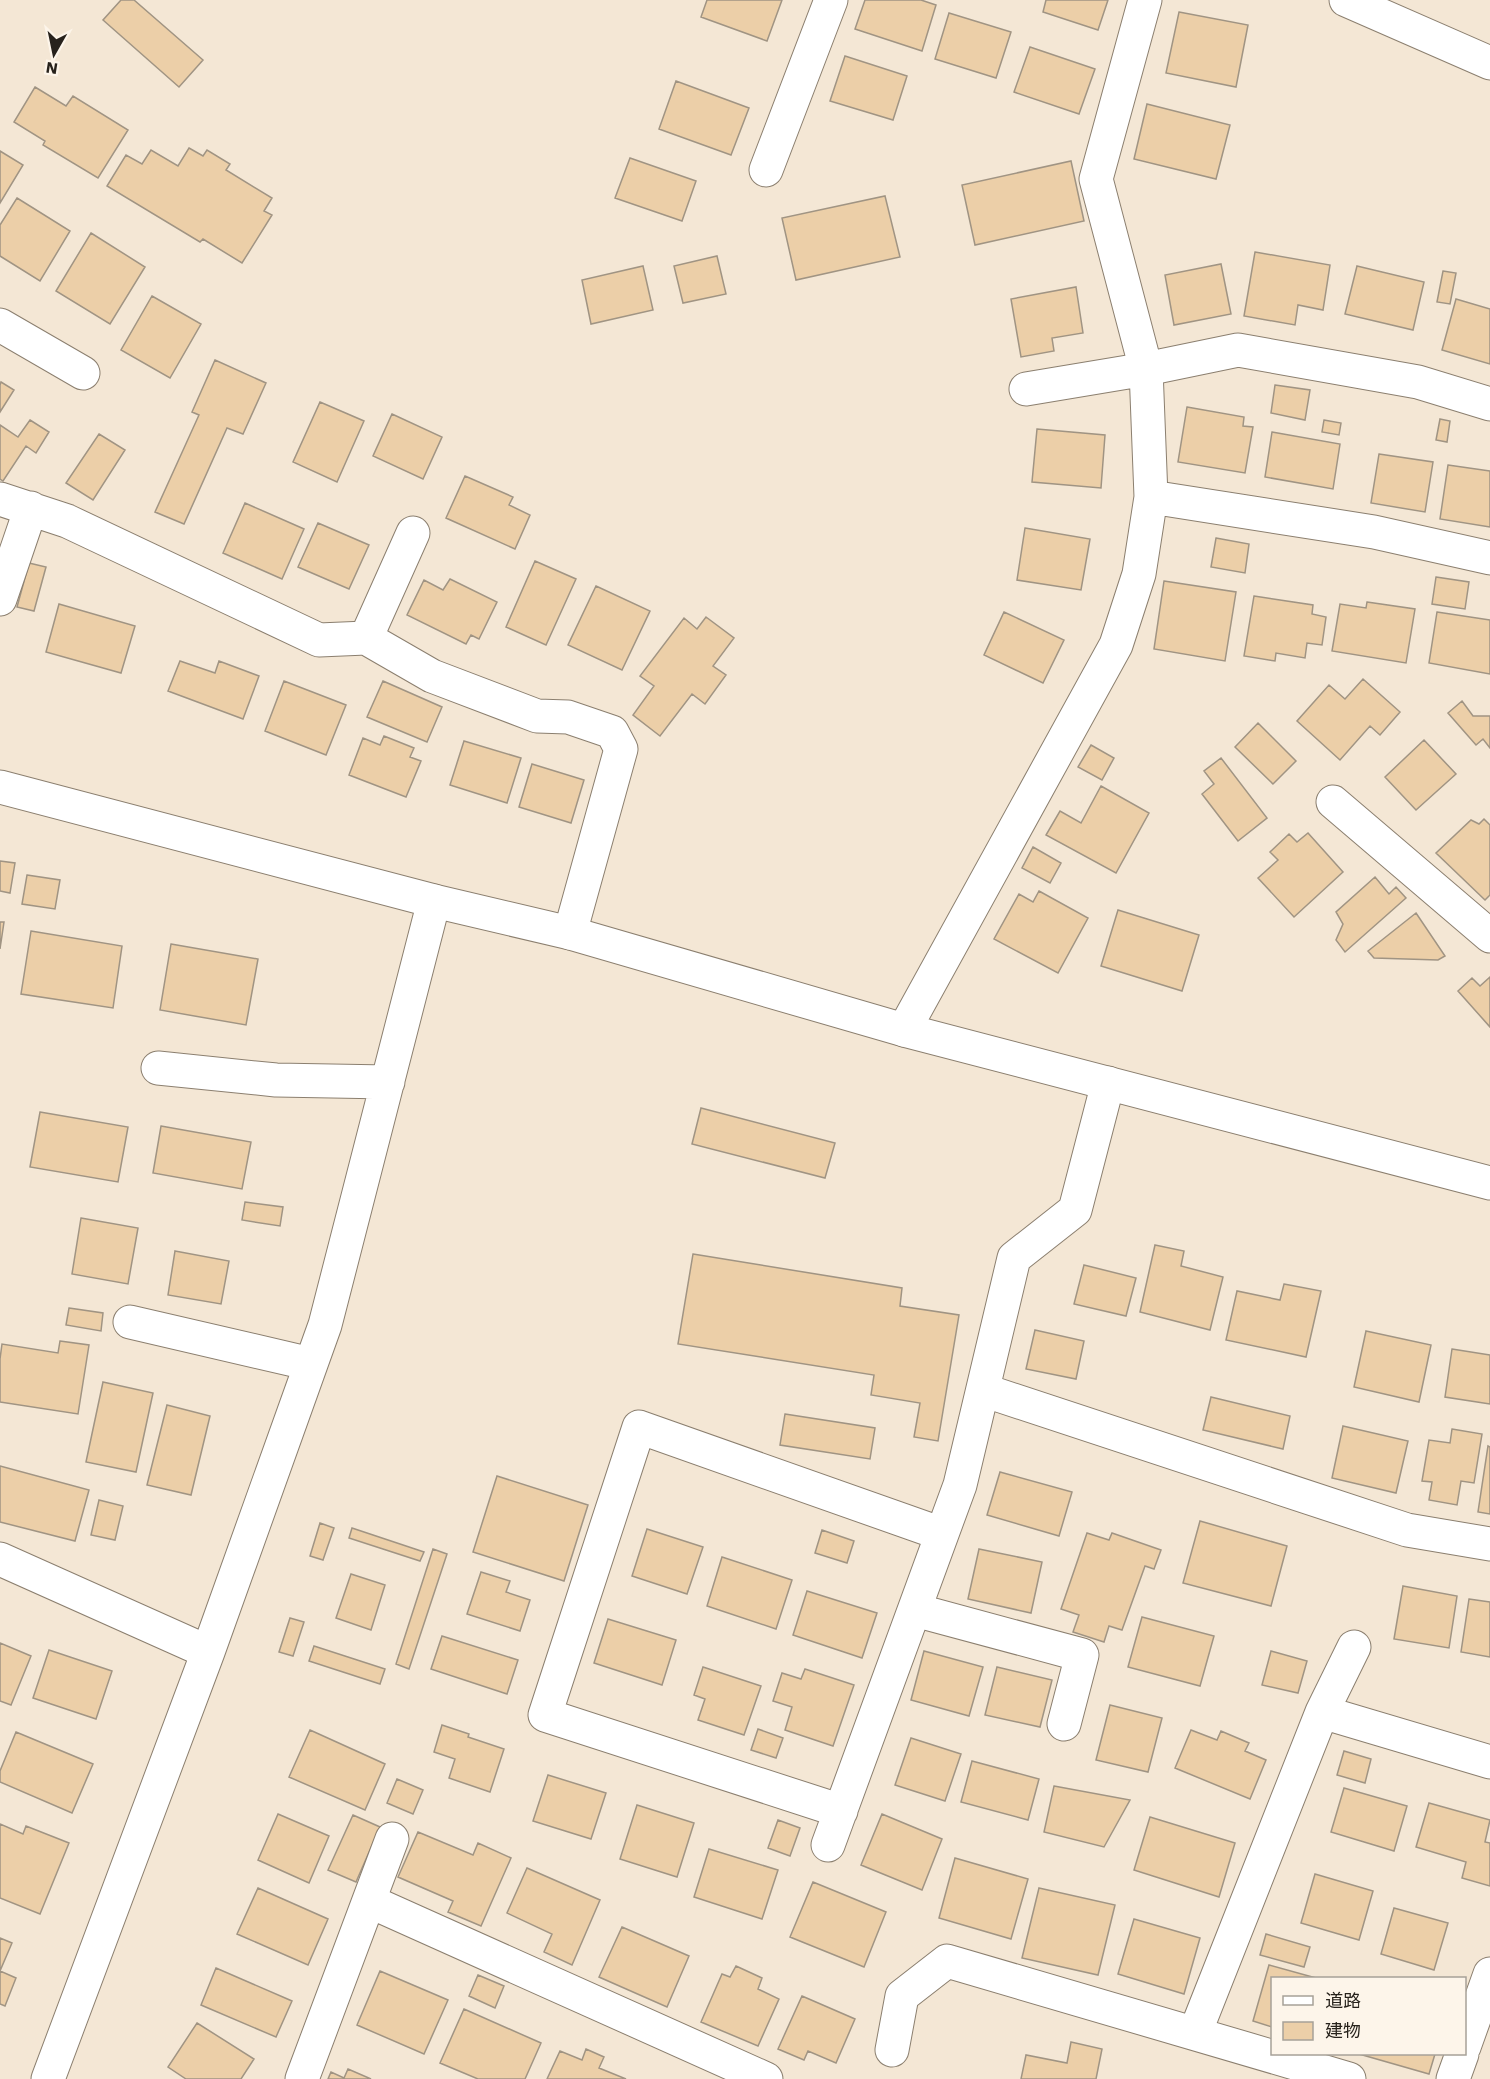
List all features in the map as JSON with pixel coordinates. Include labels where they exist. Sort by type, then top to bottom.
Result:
[{"type":"street","points":[[766,170],[831,0]]},
{"type":"street","points":[[904,1030],[1116,645],[1139,574],[1151,497],[1146,369],[1096,179],[1145,0]]},
{"type":"street","points":[[1346,0],[1490,63]]},
{"type":"street","points":[[0,325],[82,374]]},
{"type":"street","points":[[1026,389],[1146,369],[1238,350],[1418,382],[1490,404]]},
{"type":"street","points":[[1151,497],[1374,532],[1490,558]]},
{"type":"street","points":[[0,499],[67,521],[319,640],[366,638],[432,676],[537,716],[568,717],[612,732],[621,749],[570,933]]},
{"type":"street","points":[[0,599],[31,508]]},
{"type":"street","points":[[366,638],[413,533]]},
{"type":"street","points":[[0,787],[434,901],[570,933],[904,1030],[1490,1184]]},
{"type":"street","points":[[1333,802],[1490,936]]},
{"type":"street","points":[[48,2079],[208,1652],[325,1325],[434,901]]},
{"type":"street","points":[[158,1068],[276,1080],[388,1082]]},
{"type":"street","points":[[828,1845],[960,1485],[1014,1258],[1075,1210],[1108,1083]]},
{"type":"street","points":[[130,1322],[310,1364]]},
{"type":"street","points":[[983,1390],[1407,1530],[1490,1544]]},
{"type":"street","points":[[841,1811],[545,1715],[639,1427],[942,1534]]},
{"type":"street","points":[[0,1559],[208,1652]]},
{"type":"street","points":[[915,1610],[1082,1655],[1064,1724]]},
{"type":"street","points":[[1195,2033],[1322,1712],[1353,1647]]},
{"type":"street","points":[[1322,1712],[1490,1762]]},
{"type":"street","points":[[302,2079],[392,1839]]},
{"type":"street","points":[[369,1901],[766,2079]]},
{"type":"street","points":[[892,2050],[902,1996],[947,1960],[1349,2079]]},
{"type":"street","points":[[1466,2041],[1490,1974]]},
{"type":"street","points":[[1454,2079],[1462,2055]]},
{"type":"building","points":[[121,0],[134,0],[203,60],[179,87],[103,20]]},
{"type":"building","points":[[707,0],[782,0],[767,41],[701,17]]},
{"type":"building","points":[[865,0],[921,0],[936,5],[922,51],[855,29]]},
{"type":"building","points":[[1046,0],[1108,0],[1098,30],[1043,12]]},
{"type":"building","points":[[1179,12],[1248,25],[1236,87],[1166,73]]},
{"type":"building","points":[[949,13],[1011,32],[996,78],[935,59]]},
{"type":"building","points":[[1030,47],[1095,69],[1079,114],[1014,92]]},
{"type":"building","points":[[845,56],[907,76],[893,120],[830,101]]},
{"type":"building","points":[[676,81],[749,108],[731,155],[659,129]]},
{"type":"building","points":[[35,87],[66,106],[73,96],[128,130],[98,178],[43,145],[45,141],[14,122]]},
{"type":"building","points":[[1147,104],[1230,125],[1216,179],[1134,159]]},
{"type":"building","points":[[189,148],[203,156],[207,150],[230,164],[226,170],[272,198],[264,211],[272,215],[242,263],[203,239],[200,242],[107,186],[126,155],[142,164],[151,150],[178,166]]},
{"type":"building","points":[[0,151],[23,165],[0,203]]},
{"type":"building","points":[[630,158],[696,181],[682,221],[615,198]]},
{"type":"building","points":[[1071,161],[1084,221],[975,245],[962,185]]},
{"type":"building","points":[[885,196],[900,257],[796,280],[782,218]]},
{"type":"building","points":[[17,198],[70,231],[40,281],[0,256],[0,225]]},
{"type":"building","points":[[91,233],[145,267],[110,324],[56,291]]},
{"type":"building","points":[[1255,252],[1330,265],[1323,310],[1298,305],[1295,325],[1244,316]]},
{"type":"building","points":[[717,256],[726,294],[683,303],[674,266]]},
{"type":"building","points":[[1221,264],[1231,314],[1174,325],[1165,275]]},
{"type":"building","points":[[643,266],[653,310],[591,324],[582,280]]},
{"type":"building","points":[[1357,266],[1424,282],[1413,330],[1345,314]]},
{"type":"building","points":[[1443,271],[1456,273],[1450,304],[1437,302]]},
{"type":"building","points":[[1076,287],[1083,333],[1052,338],[1054,351],[1021,357],[1011,299]]},
{"type":"building","points":[[152,296],[201,324],[170,378],[121,350]]},
{"type":"building","points":[[1456,299],[1490,309],[1490,364],[1442,350]]},
{"type":"building","points":[[215,360],[266,383],[243,434],[227,428],[184,524],[155,512],[199,415],[192,412]]},
{"type":"building","points":[[1,382],[14,390],[0,412],[0,385]]},
{"type":"building","points":[[1275,385],[1310,390],[1305,420],[1271,413]]},
{"type":"building","points":[[320,402],[364,421],[337,482],[293,462]]},
{"type":"building","points":[[1187,407],[1244,417],[1243,426],[1253,427],[1245,473],[1178,462]]},
{"type":"building","points":[[392,414],[442,437],[423,479],[373,456]]},
{"type":"building","points":[[1440,419],[1450,421],[1447,442],[1436,440]]},
{"type":"building","points":[[30,420],[49,432],[36,453],[26,446],[3,481],[0,479],[0,425],[18,437]]},
{"type":"building","points":[[1324,420],[1341,423],[1339,435],[1322,432]]},
{"type":"building","points":[[1037,429],[1105,435],[1101,488],[1032,482]]},
{"type":"building","points":[[1272,432],[1340,444],[1333,489],[1265,477]]},
{"type":"building","points":[[99,434],[125,450],[93,500],[66,483]]},
{"type":"building","points":[[1379,454],[1433,462],[1425,512],[1371,503]]},
{"type":"building","points":[[1448,465],[1490,471],[1490,527],[1440,519]]},
{"type":"building","points":[[465,476],[513,497],[509,505],[530,515],[515,549],[446,518]]},
{"type":"building","points":[[245,503],[304,529],[282,579],[223,553]]},
{"type":"building","points":[[318,523],[369,545],[349,589],[298,567]]},
{"type":"building","points":[[1025,528],[1090,539],[1081,590],[1017,580]]},
{"type":"building","points":[[1216,538],[1249,544],[1245,573],[1211,567]]},
{"type":"building","points":[[535,561],[576,579],[546,645],[506,627]]},
{"type":"building","points":[[29,563],[46,567],[34,611],[17,607]]},
{"type":"building","points":[[1436,577],[1469,582],[1465,609],[1432,604]]},
{"type":"building","points":[[450,579],[497,602],[479,639],[471,635],[466,644],[407,615],[424,580],[443,590]]},
{"type":"building","points":[[1164,581],[1236,592],[1225,661],[1154,649]]},
{"type":"building","points":[[596,586],[650,611],[622,670],[568,645]]},
{"type":"building","points":[[1254,596],[1313,605],[1312,614],[1326,617],[1322,645],[1307,643],[1305,658],[1276,653],[1275,661],[1244,656]]},
{"type":"building","points":[[1367,602],[1415,609],[1406,663],[1332,651],[1340,604],[1366,608]]},
{"type":"building","points":[[59,604],[135,626],[121,673],[46,652]]},
{"type":"building","points":[[1004,612],[1064,640],[1043,683],[984,655]]},
{"type":"building","points":[[1437,612],[1490,620],[1490,674],[1429,663]]},
{"type":"building","points":[[706,617],[734,638],[713,666],[726,675],[705,704],[692,694],[660,736],[633,715],[654,686],[640,676],[684,618],[697,629]]},
{"type":"building","points":[[180,661],[215,673],[219,661],[259,676],[243,719],[168,691]]},
{"type":"building","points":[[1363,679],[1400,712],[1380,735],[1370,726],[1340,760],[1297,721],[1329,685],[1345,699]]},
{"type":"building","points":[[284,681],[346,705],[326,755],[265,731]]},
{"type":"building","points":[[383,681],[442,707],[427,742],[367,717]]},
{"type":"building","points":[[1462,701],[1473,716],[1490,716],[1490,748],[1483,739],[1476,745],[1448,713]]},
{"type":"building","points":[[1258,723],[1296,761],[1273,784],[1235,747]]},
{"type":"building","points":[[384,736],[414,748],[410,757],[421,761],[406,797],[349,775],[363,738],[380,745]]},
{"type":"building","points":[[1424,740],[1456,774],[1416,810],[1385,777]]},
{"type":"building","points":[[464,741],[521,758],[507,803],[450,785]]},
{"type":"building","points":[[1091,745],[1114,758],[1102,780],[1078,767]]},
{"type":"building","points":[[1221,758],[1267,818],[1238,841],[1202,794],[1214,784],[1204,771]]},
{"type":"building","points":[[532,764],[584,780],[571,823],[519,807]]},
{"type":"building","points":[[1101,786],[1149,813],[1116,873],[1046,835],[1060,811],[1081,823]]},
{"type":"building","points":[[1484,819],[1490,825],[1490,895],[1485,900],[1436,853],[1471,820],[1479,824]]},
{"type":"building","points":[[1308,833],[1343,872],[1294,917],[1258,878],[1278,860],[1270,852],[1289,834],[1297,842]]},
{"type":"building","points":[[1033,847],[1061,863],[1050,883],[1022,868]]},
{"type":"building","points":[[0,861],[15,863],[10,893],[0,891]]},
{"type":"building","points":[[27,875],[60,880],[55,909],[22,904]]},
{"type":"building","points":[[1375,877],[1389,894],[1396,887],[1406,898],[1345,952],[1336,940],[1343,924],[1336,912]]},
{"type":"building","points":[[1039,891],[1088,918],[1058,973],[994,939],[1019,894],[1033,902]]},
{"type":"building","points":[[1118,910],[1199,935],[1182,991],[1101,966]]},
{"type":"building","points":[[1416,913],[1445,956],[1438,960],[1374,958],[1368,951]]},
{"type":"building","points":[[0,922],[4,922],[0,949]]},
{"type":"building","points":[[31,931],[122,946],[113,1008],[21,994]]},
{"type":"building","points":[[171,944],[258,959],[246,1025],[160,1010]]},
{"type":"building","points":[[1490,977],[1490,1027],[1458,991],[1472,978],[1480,986]]},
{"type":"building","points":[[701,1108],[835,1143],[825,1178],[692,1144]]},
{"type":"building","points":[[40,1112],[128,1127],[118,1182],[30,1167]]},
{"type":"building","points":[[161,1126],[251,1142],[242,1189],[153,1173]]},
{"type":"building","points":[[245,1202],[283,1207],[280,1226],[242,1220]]},
{"type":"building","points":[[81,1218],[138,1228],[128,1284],[72,1274]]},
{"type":"building","points":[[1155,1245],[1184,1251],[1181,1266],[1223,1277],[1210,1330],[1140,1312]]},
{"type":"building","points":[[175,1251],[229,1261],[221,1304],[168,1295]]},
{"type":"building","points":[[693,1254],[902,1288],[900,1306],[959,1315],[938,1441],[914,1437],[920,1403],[871,1395],[874,1375],[678,1344]]},
{"type":"building","points":[[1084,1265],[1136,1278],[1126,1316],[1074,1304]]},
{"type":"building","points":[[1284,1284],[1321,1291],[1306,1357],[1226,1340],[1237,1291],[1280,1300]]},
{"type":"building","points":[[69,1308],[103,1313],[101,1331],[66,1325]]},
{"type":"building","points":[[1035,1330],[1084,1341],[1076,1379],[1026,1369]]},
{"type":"building","points":[[1366,1331],[1431,1345],[1419,1402],[1354,1387]]},
{"type":"building","points":[[60,1341],[89,1345],[78,1414],[0,1402],[2,1344],[58,1353]]},
{"type":"building","points":[[1452,1349],[1490,1355],[1490,1404],[1445,1397]]},
{"type":"building","points":[[103,1382],[153,1393],[136,1472],[86,1462]]},
{"type":"building","points":[[1211,1397],[1290,1416],[1283,1449],[1203,1430]]},
{"type":"building","points":[[167,1405],[210,1416],[191,1495],[147,1485]]},
{"type":"building","points":[[785,1414],[875,1428],[870,1459],[780,1445]]},
{"type":"building","points":[[1343,1426],[1408,1441],[1396,1493],[1332,1478]]},
{"type":"building","points":[[1452,1429],[1482,1434],[1474,1483],[1461,1481],[1457,1505],[1429,1500],[1432,1482],[1422,1481],[1429,1440],[1450,1443]]},
{"type":"building","points":[[1488,1446],[1490,1447],[1490,1514],[1478,1512]]},
{"type":"building","points":[[0,1466],[89,1490],[75,1541],[0,1522]]},
{"type":"building","points":[[1000,1472],[1072,1492],[1059,1536],[987,1515]]},
{"type":"building","points":[[497,1476],[588,1505],[564,1581],[473,1552]]},
{"type":"building","points":[[99,1500],[123,1506],[115,1540],[91,1535]]},
{"type":"building","points":[[1200,1521],[1287,1546],[1271,1606],[1183,1583]]},
{"type":"building","points":[[320,1523],[334,1528],[323,1560],[310,1556]]},
{"type":"building","points":[[352,1528],[424,1552],[420,1561],[349,1538]]},
{"type":"building","points":[[647,1529],[703,1547],[687,1594],[632,1576]]},
{"type":"building","points":[[822,1530],[854,1541],[847,1563],[815,1553]]},
{"type":"building","points":[[1087,1533],[1109,1540],[1112,1533],[1161,1550],[1154,1569],[1145,1566],[1122,1630],[1109,1626],[1104,1642],[1073,1632],[1079,1615],[1061,1609]]},
{"type":"building","points":[[433,1549],[447,1554],[409,1669],[396,1664]]},
{"type":"building","points":[[979,1549],[1042,1562],[1031,1613],[968,1599]]},
{"type":"building","points":[[722,1557],[792,1580],[776,1629],[707,1606]]},
{"type":"building","points":[[481,1572],[510,1581],[506,1592],[530,1600],[520,1631],[467,1614]]},
{"type":"building","points":[[351,1574],[385,1585],[371,1630],[336,1618]]},
{"type":"building","points":[[1403,1586],[1457,1596],[1449,1648],[1394,1639]]},
{"type":"building","points":[[807,1591],[877,1613],[862,1658],[793,1635]]},
{"type":"building","points":[[1469,1599],[1490,1602],[1490,1657],[1461,1652]]},
{"type":"building","points":[[1142,1617],[1214,1636],[1200,1686],[1128,1667]]},
{"type":"building","points":[[290,1618],[304,1622],[293,1656],[279,1652]]},
{"type":"building","points":[[608,1619],[676,1640],[662,1685],[594,1663]]},
{"type":"building","points":[[442,1636],[518,1660],[507,1694],[431,1669]]},
{"type":"building","points":[[0,1643],[31,1656],[11,1705],[0,1701]]},
{"type":"building","points":[[314,1646],[385,1669],[380,1684],[309,1661]]},
{"type":"building","points":[[49,1650],[112,1671],[96,1719],[33,1698]]},
{"type":"building","points":[[924,1651],[983,1667],[969,1716],[911,1700]]},
{"type":"building","points":[[1271,1651],[1307,1661],[1298,1693],[1262,1685]]},
{"type":"building","points":[[703,1667],[761,1686],[744,1735],[698,1720],[705,1699],[694,1695]]},
{"type":"building","points":[[997,1667],[1052,1680],[1040,1727],[985,1715]]},
{"type":"building","points":[[805,1669],[854,1685],[833,1746],[785,1730],[792,1707],[773,1701],[782,1673],[801,1679]]},
{"type":"building","points":[[1110,1705],[1162,1718],[1148,1772],[1096,1760]]},
{"type":"building","points":[[442,1725],[469,1734],[468,1737],[504,1749],[490,1792],[449,1778],[455,1759],[434,1752]]},
{"type":"building","points":[[758,1729],[783,1738],[776,1758],[751,1750]]},
{"type":"building","points":[[310,1730],[385,1764],[365,1810],[289,1777]]},
{"type":"building","points":[[1191,1730],[1217,1740],[1221,1731],[1249,1743],[1245,1751],[1266,1760],[1250,1799],[1175,1768]]},
{"type":"building","points":[[16,1732],[93,1764],[72,1813],[0,1782],[0,1771]]},
{"type":"building","points":[[911,1738],[961,1754],[945,1801],[895,1785]]},
{"type":"building","points":[[1344,1751],[1371,1759],[1365,1783],[1337,1775]]},
{"type":"building","points":[[972,1761],[1039,1779],[1028,1820],[961,1802]]},
{"type":"building","points":[[548,1775],[606,1793],[591,1839],[533,1821]]},
{"type":"building","points":[[397,1779],[423,1790],[413,1814],[387,1803]]},
{"type":"building","points":[[1054,1786],[1130,1800],[1104,1847],[1044,1832]]},
{"type":"building","points":[[1344,1788],[1407,1806],[1394,1851],[1331,1832]]},
{"type":"building","points":[[1429,1803],[1490,1820],[1485,1842],[1490,1843],[1490,1886],[1462,1878],[1466,1862],[1416,1847]]},
{"type":"building","points":[[637,1805],[694,1823],[677,1877],[620,1859]]},
{"type":"building","points":[[278,1814],[329,1836],[309,1883],[258,1860]]},
{"type":"building","points":[[882,1814],[942,1839],[922,1890],[861,1865]]},
{"type":"building","points":[[353,1815],[380,1827],[356,1882],[328,1870]]},
{"type":"building","points":[[1150,1817],[1235,1843],[1219,1897],[1134,1870]]},
{"type":"building","points":[[778,1820],[800,1828],[790,1856],[768,1848]]},
{"type":"building","points":[[0,1824],[23,1834],[26,1826],[69,1843],[40,1914],[0,1898]]},
{"type":"building","points":[[418,1832],[473,1855],[478,1843],[511,1858],[481,1926],[448,1912],[453,1901],[398,1877]]},
{"type":"building","points":[[709,1849],[778,1870],[762,1919],[694,1897]]},
{"type":"building","points":[[955,1858],[1028,1879],[1011,1939],[939,1918]]},
{"type":"building","points":[[527,1868],[600,1900],[572,1965],[544,1952],[552,1934],[507,1913]]},
{"type":"building","points":[[1315,1874],[1373,1891],[1359,1940],[1301,1923]]},
{"type":"building","points":[[813,1882],[886,1912],[864,1967],[790,1937]]},
{"type":"building","points":[[258,1888],[328,1919],[308,1965],[237,1934]]},
{"type":"building","points":[[1039,1888],[1115,1905],[1098,1975],[1022,1958]]},
{"type":"building","points":[[1394,1908],[1448,1923],[1434,1970],[1381,1954]]},
{"type":"building","points":[[1134,1919],[1200,1938],[1184,1994],[1118,1974]]},
{"type":"building","points":[[622,1927],[689,1956],[667,2007],[599,1977]]},
{"type":"building","points":[[1266,1934],[1310,1947],[1304,1967],[1260,1955]]},
{"type":"building","points":[[0,1938],[12,1943],[0,1971]]},
{"type":"building","points":[[1269,1965],[1312,1977],[1271,1977],[1271,2027],[1253,2021]]},
{"type":"building","points":[[736,1966],[762,1978],[758,1989],[779,1999],[758,2046],[701,2022],[722,1974],[730,1977]]},
{"type":"building","points":[[216,1968],[292,2001],[276,2037],[201,2005]]},
{"type":"building","points":[[0,1971],[16,1978],[5,2006],[0,2004]]},
{"type":"building","points":[[380,1971],[448,2000],[424,2054],[357,2025]]},
{"type":"building","points":[[478,1975],[504,1986],[495,2008],[469,1996]]},
{"type":"building","points":[[802,1996],[855,2019],[836,2063],[808,2051],[804,2060],[778,2049]]},
{"type":"building","points":[[464,2009],[541,2043],[525,2079],[478,2079],[440,2063]]},
{"type":"building","points":[[197,2023],[254,2059],[241,2079],[186,2079],[168,2067]]},
{"type":"building","points":[[1071,2042],[1102,2049],[1096,2079],[1021,2079],[1026,2055],[1067,2063]]},
{"type":"building","points":[[586,2049],[604,2057],[599,2068],[626,2079],[547,2079],[560,2051],[582,2060]]},
{"type":"building","points":[[1362,2055],[1435,2055],[1429,2074]]},
{"type":"building","points":[[348,2069],[371,2079],[328,2079],[331,2072],[344,2078]]}]
